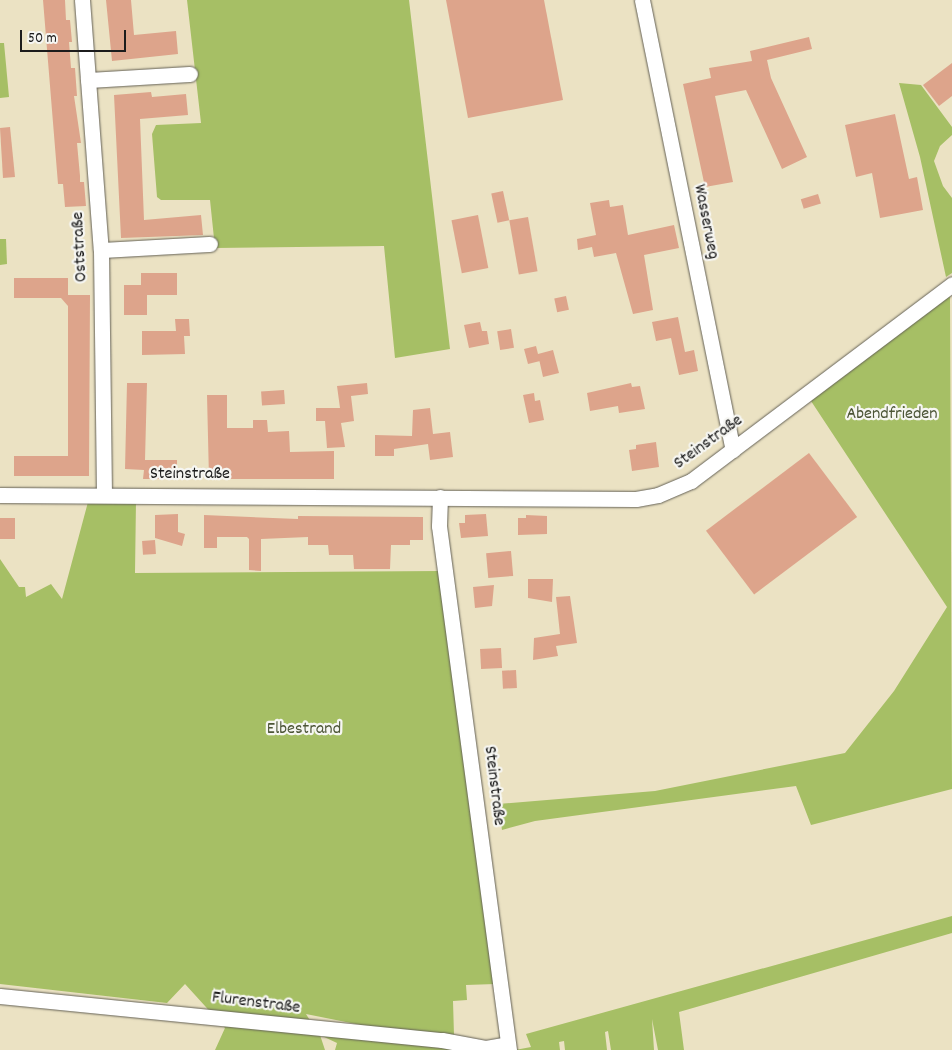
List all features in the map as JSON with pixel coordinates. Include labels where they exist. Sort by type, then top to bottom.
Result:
[{"type":"street","name":"Oststraße","points":[[82,0],[101,250],[104,493]]},
{"type":"street","name":"Wasserweg","points":[[642,0],[733,450]]},
{"type":"street","points":[[88,80],[190,74]]},
{"type":"street","points":[[101,250],[210,244]]},
{"type":"street","name":"Steinstraße","points":[[0,495],[104,493],[636,499],[658,495],[683,485],[733,450],[952,284]]},
{"type":"street","name":"Steinstraße","points":[[440,497],[439,526],[508,1047]]},
{"type":"street","name":"Flurenstraße","points":[[0,996],[442,1040],[486,1048],[508,1047]]},
{"type":"green space","points":[[187,0],[409,0],[450,349],[395,358],[384,246],[215,248],[210,200],[161,200],[157,197],[152,134],[156,125],[201,123]]},
{"type":"green space","points":[[0,43],[4,43],[9,97],[0,98]]},
{"type":"green space","points":[[899,83],[921,85],[952,127],[952,135],[940,146],[934,161],[943,186],[952,198],[952,273],[946,277],[920,157]]},
{"type":"green space","points":[[0,239],[6,239],[7,264],[0,265]]},
{"type":"green space","name":"Abendfrieden","points":[[950,295],[952,789],[811,825],[796,786],[535,821],[502,830],[498,804],[655,791],[845,753],[894,691],[947,607],[811,401]]},
{"type":"green space","name":"Elbestrand","points":[[136,501],[135,573],[440,571],[495,984],[466,985],[467,1000],[453,1001],[454,1035],[381,1029],[306,1014],[320,1035],[325,1050],[215,1050],[225,1028],[185,984],[167,1003],[0,984],[0,559],[19,587],[25,587],[26,597],[51,584],[62,599],[88,502]]},
{"type":"green space","points":[[952,916],[952,933],[679,1012],[684,1050],[658,1050],[652,1019],[654,1050],[611,1050],[608,1031],[605,1032],[607,1050],[565,1050],[564,1041],[559,1042],[560,1050],[515,1050],[531,1047],[526,1034]]},
{"type":"green space","points":[[320,1035],[470,1050],[335,1050],[337,1043]]},
{"type":"building","points":[[43,0],[65,0],[66,20],[70,20],[72,42],[69,42],[71,68],[75,68],[77,96],[74,96],[81,143],[77,143],[80,182],[84,182],[86,206],[65,207],[63,184],[58,184]]},
{"type":"building","points":[[106,0],[131,0],[134,35],[176,31],[178,54],[112,61]]},
{"type":"building","points":[[446,0],[544,0],[563,100],[468,118]]},
{"type":"building","points":[[809,37],[812,49],[767,60],[771,78],[807,157],[782,169],[746,90],[715,96],[733,182],[705,187],[683,84],[711,78],[709,68],[752,61],[750,51]]},
{"type":"building","points":[[952,63],[952,96],[939,106],[923,85]]},
{"type":"building","points":[[151,92],[152,97],[186,94],[188,115],[140,119],[144,220],[201,215],[203,235],[121,238],[114,95]]},
{"type":"building","points":[[895,114],[909,179],[917,177],[923,210],[880,218],[872,173],[856,177],[845,125]]},
{"type":"building","points":[[10,127],[15,177],[3,178],[0,128]]},
{"type":"building","points":[[503,191],[509,220],[497,223],[491,193]]},
{"type":"building","points":[[818,194],[821,204],[804,209],[801,199]]},
{"type":"building","points":[[609,200],[610,207],[623,205],[628,235],[674,225],[679,248],[644,255],[653,310],[633,314],[616,253],[594,257],[592,247],[578,250],[577,239],[596,235],[590,203]]},
{"type":"building","points":[[478,215],[488,268],[462,273],[451,220]]},
{"type":"building","points":[[528,217],[538,271],[519,274],[509,220]]},
{"type":"building","points":[[141,273],[177,273],[177,295],[147,295],[147,315],[124,315],[124,285],[141,285]]},
{"type":"building","points":[[14,278],[68,278],[68,295],[90,295],[89,476],[14,476],[14,456],[68,456],[68,306],[61,298],[14,298]]},
{"type":"building","points":[[566,296],[569,310],[557,312],[554,298]]},
{"type":"building","points":[[678,317],[685,352],[694,350],[698,371],[679,375],[671,338],[656,341],[652,322]]},
{"type":"building","points":[[175,319],[189,319],[190,336],[184,336],[185,354],[142,355],[142,331],[176,331]]},
{"type":"building","points":[[480,322],[482,331],[487,331],[489,344],[469,348],[464,325]]},
{"type":"building","points":[[511,329],[514,348],[500,350],[497,331]]},
{"type":"building","points":[[536,346],[538,354],[553,350],[559,373],[543,377],[539,361],[528,364],[524,349]]},
{"type":"building","points":[[127,383],[147,383],[145,460],[177,460],[177,479],[143,479],[144,470],[125,469]]},
{"type":"building","points":[[367,383],[368,394],[351,396],[354,421],[341,423],[345,447],[327,448],[325,421],[316,421],[316,408],[340,408],[337,386]]},
{"type":"building","points":[[631,383],[632,387],[640,386],[645,409],[619,413],[618,406],[590,411],[587,393]]},
{"type":"building","points":[[284,390],[285,404],[262,406],[261,392]]},
{"type":"building","points":[[534,393],[535,401],[540,400],[544,420],[529,423],[523,395]]},
{"type":"building","points":[[207,395],[227,395],[227,428],[253,428],[253,420],[267,420],[268,432],[289,431],[290,452],[334,451],[334,479],[209,479]]},
{"type":"building","points":[[430,408],[433,434],[450,432],[453,457],[430,460],[428,444],[394,449],[394,456],[375,456],[375,435],[412,436],[413,410]]},
{"type":"building","points":[[656,442],[659,467],[632,471],[629,450],[636,449],[636,445]]},
{"type":"building","points":[[809,453],[857,517],[754,595],[706,531]]},
{"type":"building","points":[[178,514],[178,532],[185,534],[182,546],[155,538],[155,515]]},
{"type":"building","points":[[486,514],[488,536],[461,538],[459,523],[465,523],[465,515]]},
{"type":"building","points":[[204,515],[298,519],[298,516],[423,517],[423,540],[410,540],[410,545],[391,545],[390,569],[354,569],[353,555],[329,555],[328,545],[308,545],[308,537],[261,539],[261,571],[249,570],[249,539],[247,537],[217,537],[217,548],[204,548]]},
{"type":"building","points":[[526,515],[547,516],[547,534],[518,535],[518,518],[526,518]]},
{"type":"building","points":[[0,518],[15,518],[15,539],[0,539]]},
{"type":"building","points":[[155,540],[156,554],[143,555],[142,541]]},
{"type":"building","points":[[511,551],[513,576],[488,578],[486,553]]},
{"type":"building","points":[[528,579],[553,579],[552,602],[528,598]]},
{"type":"building","points":[[494,585],[492,606],[475,608],[473,587]]},
{"type":"building","points":[[570,596],[577,643],[556,646],[558,656],[533,660],[534,638],[560,634],[556,597]]},
{"type":"building","points":[[501,648],[502,668],[481,669],[480,649]]},
{"type":"building","points":[[516,670],[517,688],[503,689],[502,671]]}]
